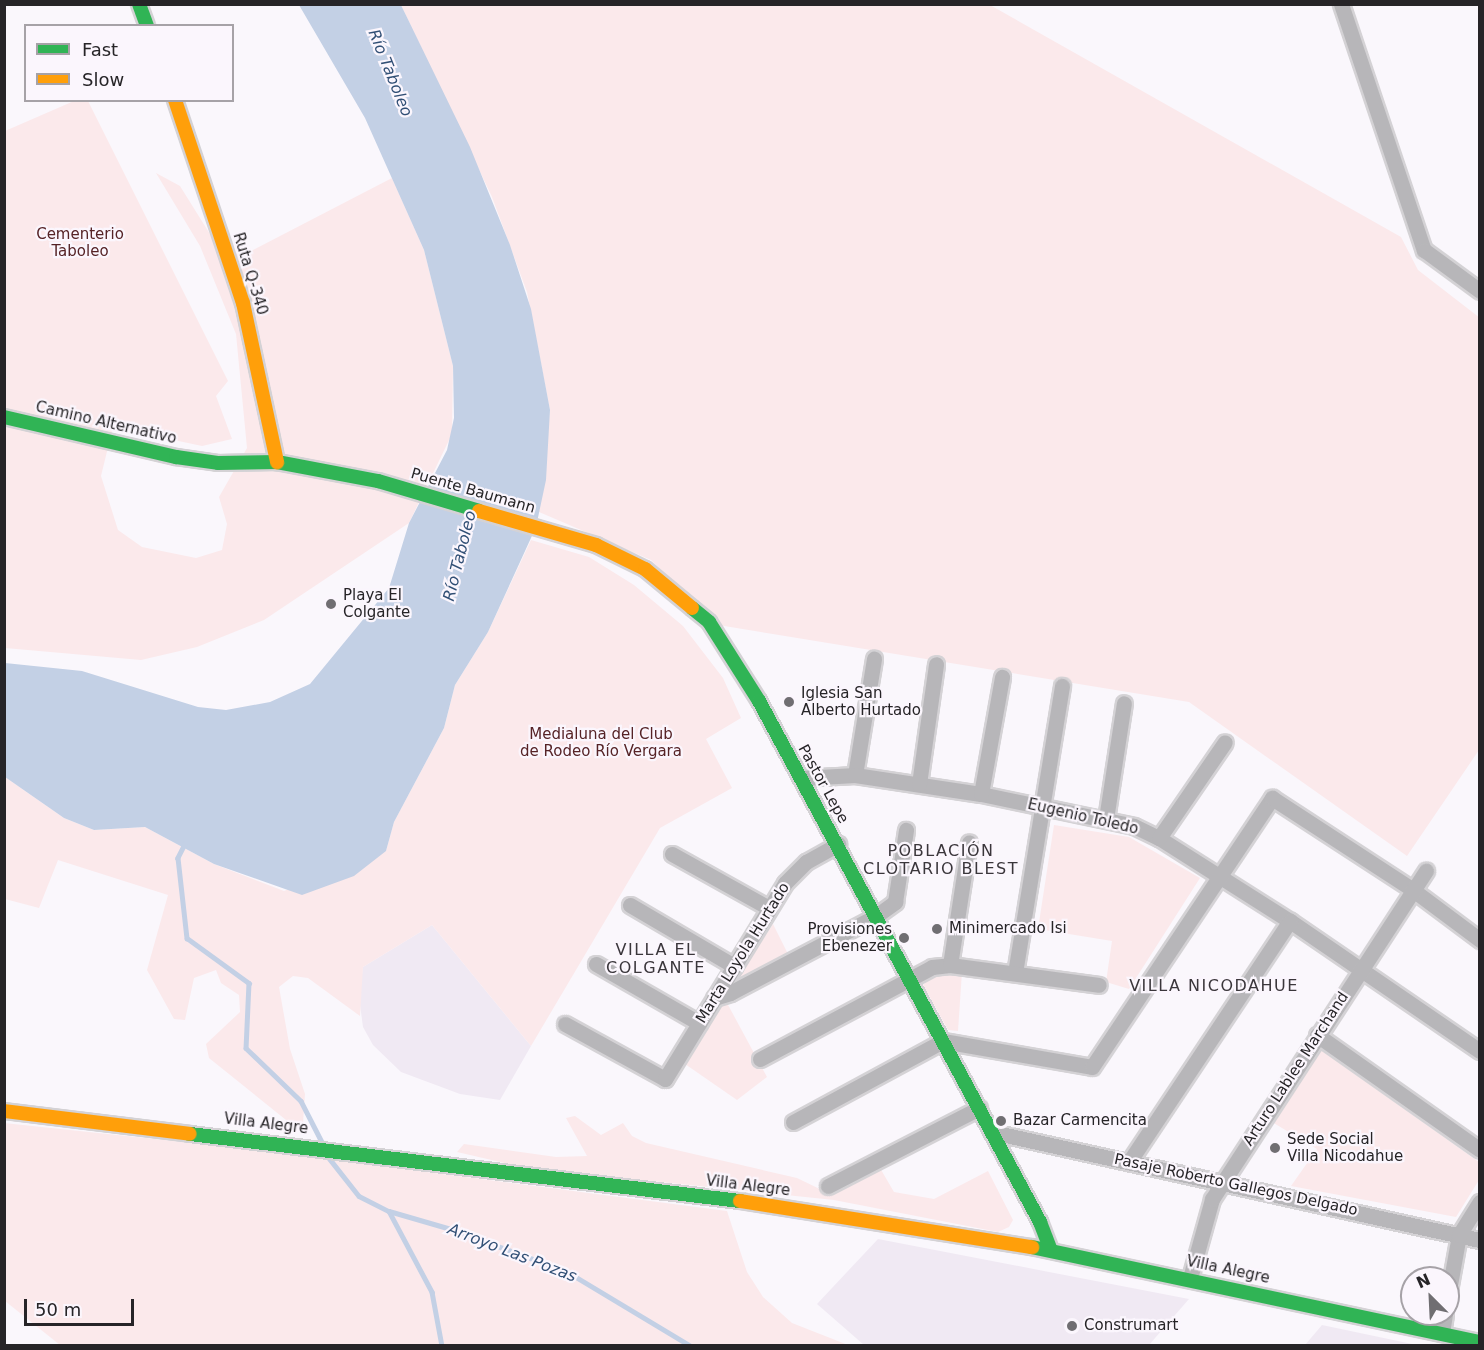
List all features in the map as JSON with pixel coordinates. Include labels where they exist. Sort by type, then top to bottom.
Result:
[{"type":"street","points":[[139,4],[146,24]]},
{"type":"street","points":[[1341,4],[1424,250],[1479,291]]},
{"type":"street","name":"Ruta Q-340","points":[[176,102],[243,303],[277,462]]},
{"type":"street","name":"Camino Alternativo","points":[[4,417],[176,457],[218,463],[277,462],[378,481]]},
{"type":"street","name":"Puente Baumann","points":[[378,481],[558,533]]},
{"type":"street","name":"Pastor Lepe","points":[[558,533],[624,556],[709,622],[802,778],[838,844],[992,1132],[1051,1250]]},
{"type":"street","points":[[855,775],[874,659]]},
{"type":"street","points":[[919,784],[936,664]]},
{"type":"street","points":[[981,794],[1002,677]]},
{"type":"street","points":[[1015,973],[1062,686]]},
{"type":"street","points":[[1107,819],[1124,703]]},
{"type":"street","points":[[1159,838],[1225,742]]},
{"type":"street","name":"Eugenio Toledo","points":[[802,778],[855,775],[981,794],[1107,819],[1159,838],[1290,921],[1479,1051]]},
{"type":"street","points":[[793,1122],[943,1041],[1092,1068],[1272,798],[1413,890],[1479,940]]},
{"type":"street","points":[[714,998],[730,993],[876,916],[895,902],[906,830]]},
{"type":"street","points":[[950,965],[969,842]]},
{"type":"street","name":"Marta Loyola Hurtado","points":[[565,1024],[665,1079],[769,908],[794,872],[838,844]]},
{"type":"street","points":[[672,854],[769,908]]},
{"type":"street","name":"Arturo Lablee Marchand","points":[[1190,1278],[1202,1222],[1224,1182],[1317,1035],[1426,871]]},
{"type":"street","points":[[630,905],[734,966]]},
{"type":"street","points":[[1129,1162],[1290,921]]},
{"type":"street","points":[[596,964],[699,1023]]},
{"type":"street","points":[[760,1059],[920,971],[950,965],[1099,985]]},
{"type":"street","points":[[1317,1035],[1479,1150]]},
{"type":"street","points":[[828,1186],[979,1108]]},
{"type":"street","name":"Villa Alegre","points":[[4,1111],[289,1143],[788,1207],[1051,1250],[1442,1333],[1473,1343]]},
{"type":"street","name":"Pasaje Roberto Gallegos Delgado","points":[[992,1132],[1479,1239]]},
{"type":"street","points":[[1453,1266],[1459,1235],[1479,1202]]},
{"type":"street","points":[[1442,1333],[1443,1326]]},
{"type":"shaded area","points":[[432,925],[531,1046],[500,1100],[460,1094],[401,1072],[373,1045],[363,1027],[359,997],[363,967]]},
{"type":"shaded area","points":[[878,1239],[1189,1299],[1149,1345],[864,1345],[817,1304]]},
{"type":"shaded area","points":[[1322,1325],[1417,1345],[1305,1345]]},
{"type":"green space","points":[[401,5],[990,5],[1401,237],[1418,270],[1480,318],[1479,750],[1407,856],[1189,702],[712,624],[651,560],[539,512],[550,410],[527,292],[492,197]]},
{"type":"green space","name":"Cementerio Taboleo","points":[[72,102],[88,102],[228,381],[216,396],[232,439],[202,446],[113,427],[101,476],[118,530],[142,547],[196,558],[222,550],[227,524],[219,497],[247,448],[236,334],[200,246],[156,173],[180,186],[223,255],[251,251],[392,178],[424,250],[453,366],[452,434],[409,523],[264,620],[197,647],[141,660],[5,648],[5,131]]},
{"type":"green space","name":"Medialuna del Club de Rodeo Río Vergara","points":[[531,540],[589,557],[634,585],[683,626],[723,678],[741,718],[706,739],[732,788],[660,828],[531,1046],[432,925],[363,967],[360,1016],[308,978],[293,976],[279,987],[290,1049],[305,1094],[303,1123],[291,1124],[209,1058],[206,1044],[240,1012],[239,995],[221,983],[216,970],[194,978],[185,1020],[174,1019],[147,970],[168,895],[58,860],[39,908],[5,899],[5,777],[64,818],[94,830],[145,827],[214,864],[284,891],[386,851],[394,822],[444,728],[455,685],[488,632]]},
{"type":"green space","points":[[1054,825],[1129,837],[1200,878],[1129,989],[1106,982],[1112,941],[1038,929]]},
{"type":"green space","points":[[773,924],[788,954],[734,983]]},
{"type":"green space","points":[[962,972],[958,1031],[948,1030],[923,985],[934,974]]},
{"type":"green space","points":[[721,1003],[727,1003],[767,1077],[737,1100],[685,1064]]},
{"type":"green space","points":[[1321,1050],[1479,1162],[1479,1180],[1456,1217],[1291,1186],[1317,1149],[1272,1122]]},
{"type":"green space","points":[[575,1116],[601,1135],[623,1123],[632,1136],[646,1143],[797,1178],[828,1193],[880,1168],[894,1192],[934,1199],[988,1171],[1013,1220],[1009,1227],[998,1232],[834,1200],[526,1168],[457,1152],[464,1144],[556,1157],[587,1156],[566,1118]]},
{"type":"green space","points":[[4,1123],[249,1149],[727,1211],[747,1272],[763,1297],[792,1323],[848,1345],[60,1345],[5,1301]]},
{"type":"water","name":"Río Taboleo","points":[[299,5],[401,5],[470,147],[510,245],[531,309],[550,410],[546,480],[536,527],[488,632],[455,685],[444,728],[394,822],[386,851],[354,876],[302,895],[214,864],[145,827],[94,830],[64,818],[5,777],[5,663],[82,671],[198,707],[226,710],[270,702],[310,684],[389,588],[409,523],[447,450],[454,418],[453,366],[424,250],[365,118]]},
{"type":"waterway","points":[[185,844],[178,858],[187,938],[249,983],[246,1048],[301,1101],[322,1142]]},
{"type":"waterway","points":[[329,1158],[359,1196],[389,1211],[432,1292],[442,1346]]},
{"type":"waterway","name":"Arroyo Las Pozas","points":[[389,1211],[451,1229],[566,1271],[691,1346]]},
{"type":"traffic: fast","points":[[139,4],[146,24]]},
{"type":"traffic: fast","points":[[4,417],[176,457],[218,463],[277,462],[378,481],[479,511]]},
{"type":"traffic: fast","points":[[692,608],[709,622],[759,701],[1040,1222],[1051,1250]]},
{"type":"traffic: fast","points":[[190,1134],[740,1201]]},
{"type":"traffic: fast","points":[[1032,1247],[1480,1342]]},
{"type":"traffic: slow","points":[[176,102],[243,303],[277,462]]},
{"type":"traffic: slow","points":[[479,511],[596,545],[645,569],[692,608]]},
{"type":"traffic: slow","points":[[4,1111],[190,1134]]},
{"type":"traffic: slow","points":[[740,1201],[1032,1247]]},
{"type":"place","name":"Playa El Colgante","points":[[331,604]]},
{"type":"place","name":"Iglesia San Alberto Hurtado","points":[[789,702]]},
{"type":"place","name":"Minimercado Isi","points":[[937,929]]},
{"type":"place","name":"Provisiones Ebenezer","points":[[904,938]]},
{"type":"place","name":"Bazar Carmencita","points":[[1001,1121]]},
{"type":"place","name":"Sede Social Villa Nicodahue","points":[[1275,1148]]},
{"type":"place","name":"Construmart","points":[[1072,1326]]},
{"type":"district","name":"POBLACIÓN CLOTARIO BLEST","points":[[941,860]]},
{"type":"district","name":"VILLA EL COLGANTE","points":[[656,959]]},
{"type":"district","name":"VILLA NICODAHUE","points":[[1214,986]]}]
